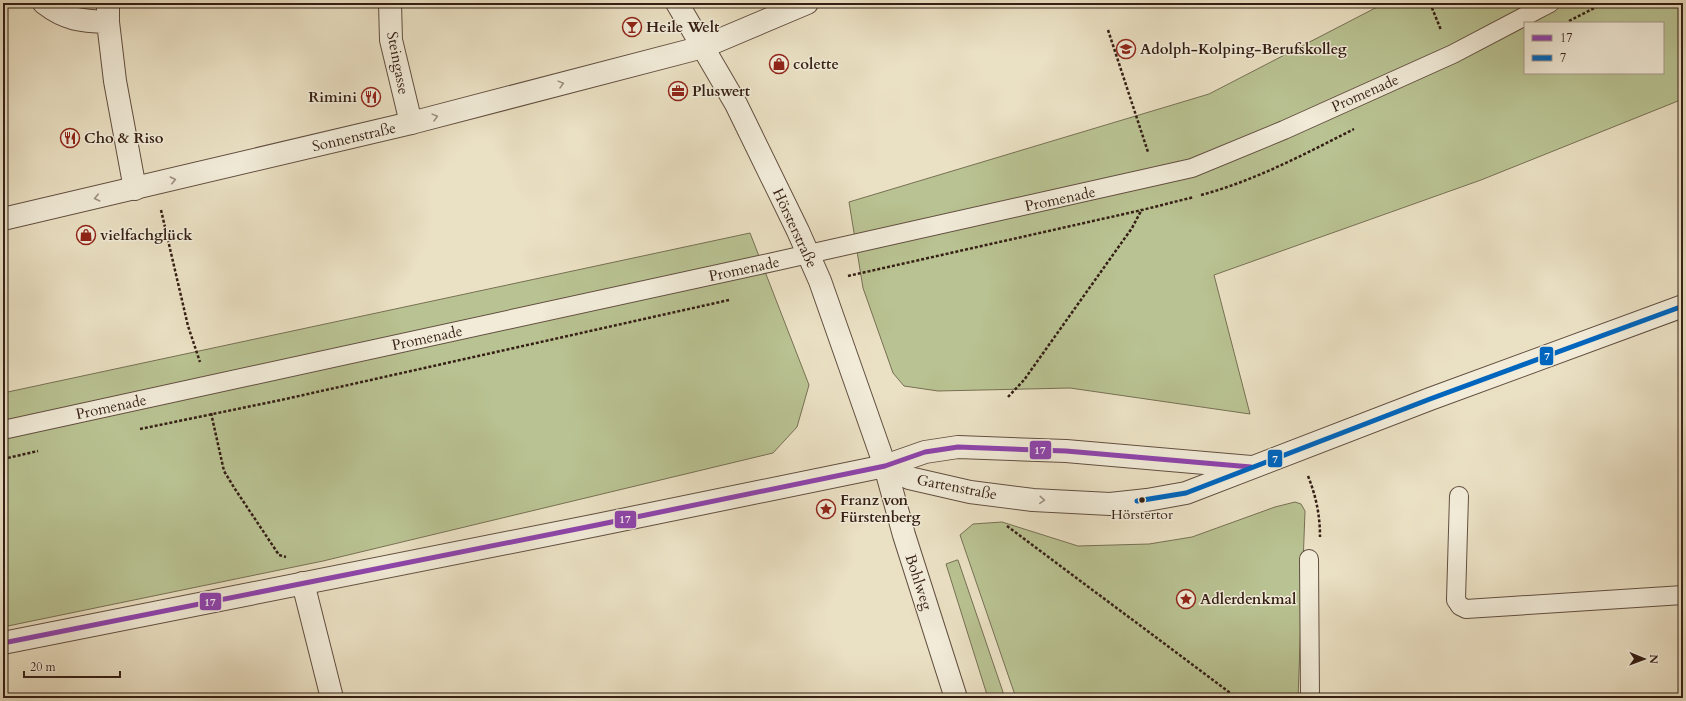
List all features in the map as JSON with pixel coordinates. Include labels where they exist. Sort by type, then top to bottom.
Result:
[{"type":"street","points":[[44,3],[63,16],[80,21],[108,13],[115,81],[135,189]]},
{"type":"street","name":"Steingasse","points":[[390,3],[391,40],[411,123]]},
{"type":"street","name":"Hörsterstraße","points":[[677,3],[736,104],[809,254],[885,466]]},
{"type":"street","name":"Sonnenstraße","points":[[3,219],[411,123],[703,47],[807,3]]},
{"type":"street","name":"Gartenstraße","points":[[885,466],[909,478],[970,492],[1032,500],[1110,504],[1147,500],[1186,493],[1297,449],[1683,306]]},
{"type":"street","name":"Gartenstraße","points":[[885,466],[924,452],[958,447],[1066,451],[1251,467]]},
{"type":"street","points":[[3,643],[304,590],[597,525],[885,466]]},
{"type":"street","name":"Bohlweg","points":[[885,466],[904,534],[956,698]]},
{"type":"street","points":[[304,590],[332,698]]},
{"type":"lane","name":"Promenade","points":[[3,430],[1151,179],[1192,168],[1453,54],[1550,3]]},
{"type":"lane","points":[[1459,496],[1456,600],[1460,606],[1466,609],[1683,595]]},
{"type":"lane","points":[[1309,560],[1310,698]]},
{"type":"path","points":[[1568,22],[1604,3]]},
{"type":"path","points":[[1434,32],[1447,26]]},
{"type":"path","points":[[1008,397],[1024,380],[1132,228],[1142,210],[1149,192],[1151,179],[1147,150],[1108,30]]},
{"type":"path","points":[[1140,152],[1154,149]]},
{"type":"path","points":[[135,189],[157,193],[188,326],[200,364],[205,387]]},
{"type":"path","name":"Promenade","points":[[138,429],[211,415],[224,471],[278,555],[301,562],[304,590]]},
{"type":"path","points":[[1297,449],[1314,490],[1320,516],[1320,554],[1309,560]]},
{"type":"path","points":[[3,459],[41,451]]},
{"type":"path","points":[[1002,522],[1237,698]]},
{"type":"green space","points":[[1385,3],[1683,3],[1683,99],[1481,180],[1214,275],[1250,414],[1070,388],[938,391],[904,386],[893,373],[863,288],[849,202],[1209,94]]},
{"type":"green space","points":[[750,233],[809,385],[797,427],[773,453],[323,561],[3,627],[3,393]]},
{"type":"green space","points":[[1295,502],[1301,504],[1305,511],[1298,698],[1016,698],[960,535],[973,524],[1002,522],[1078,546],[1149,544],[1192,537],[1275,507]]},
{"type":"green space","points":[[957,560],[1005,698],[988,698],[946,564]]},
{"type":"transit line","name":"7","points":[[1137,501],[1186,493],[1430,399],[1683,306]]},
{"type":"transit line","name":"17","points":[[3,643],[885,466],[925,452],[958,447],[1066,451],[1251,467]]},
{"type":"place","name":"Heile Welt","points":[[632,27]]},
{"type":"place","name":"Adolph-Kolping-Berufskolleg","points":[[1126,49]]},
{"type":"place","name":"colette","points":[[779,64]]},
{"type":"place","name":"Pluswert","points":[[678,91]]},
{"type":"place","name":"Rimini","points":[[371,97]]},
{"type":"place","name":"Cho & Riso","points":[[70,138]]},
{"type":"place","name":"vielfachglück","points":[[86,235]]},
{"type":"place","name":"Hörstertor","points":[[1142,500]]},
{"type":"place","name":"Franz von Fürstenberg","points":[[826,509]]},
{"type":"place","name":"Adlerdenkmal","points":[[1186,599]]}]
